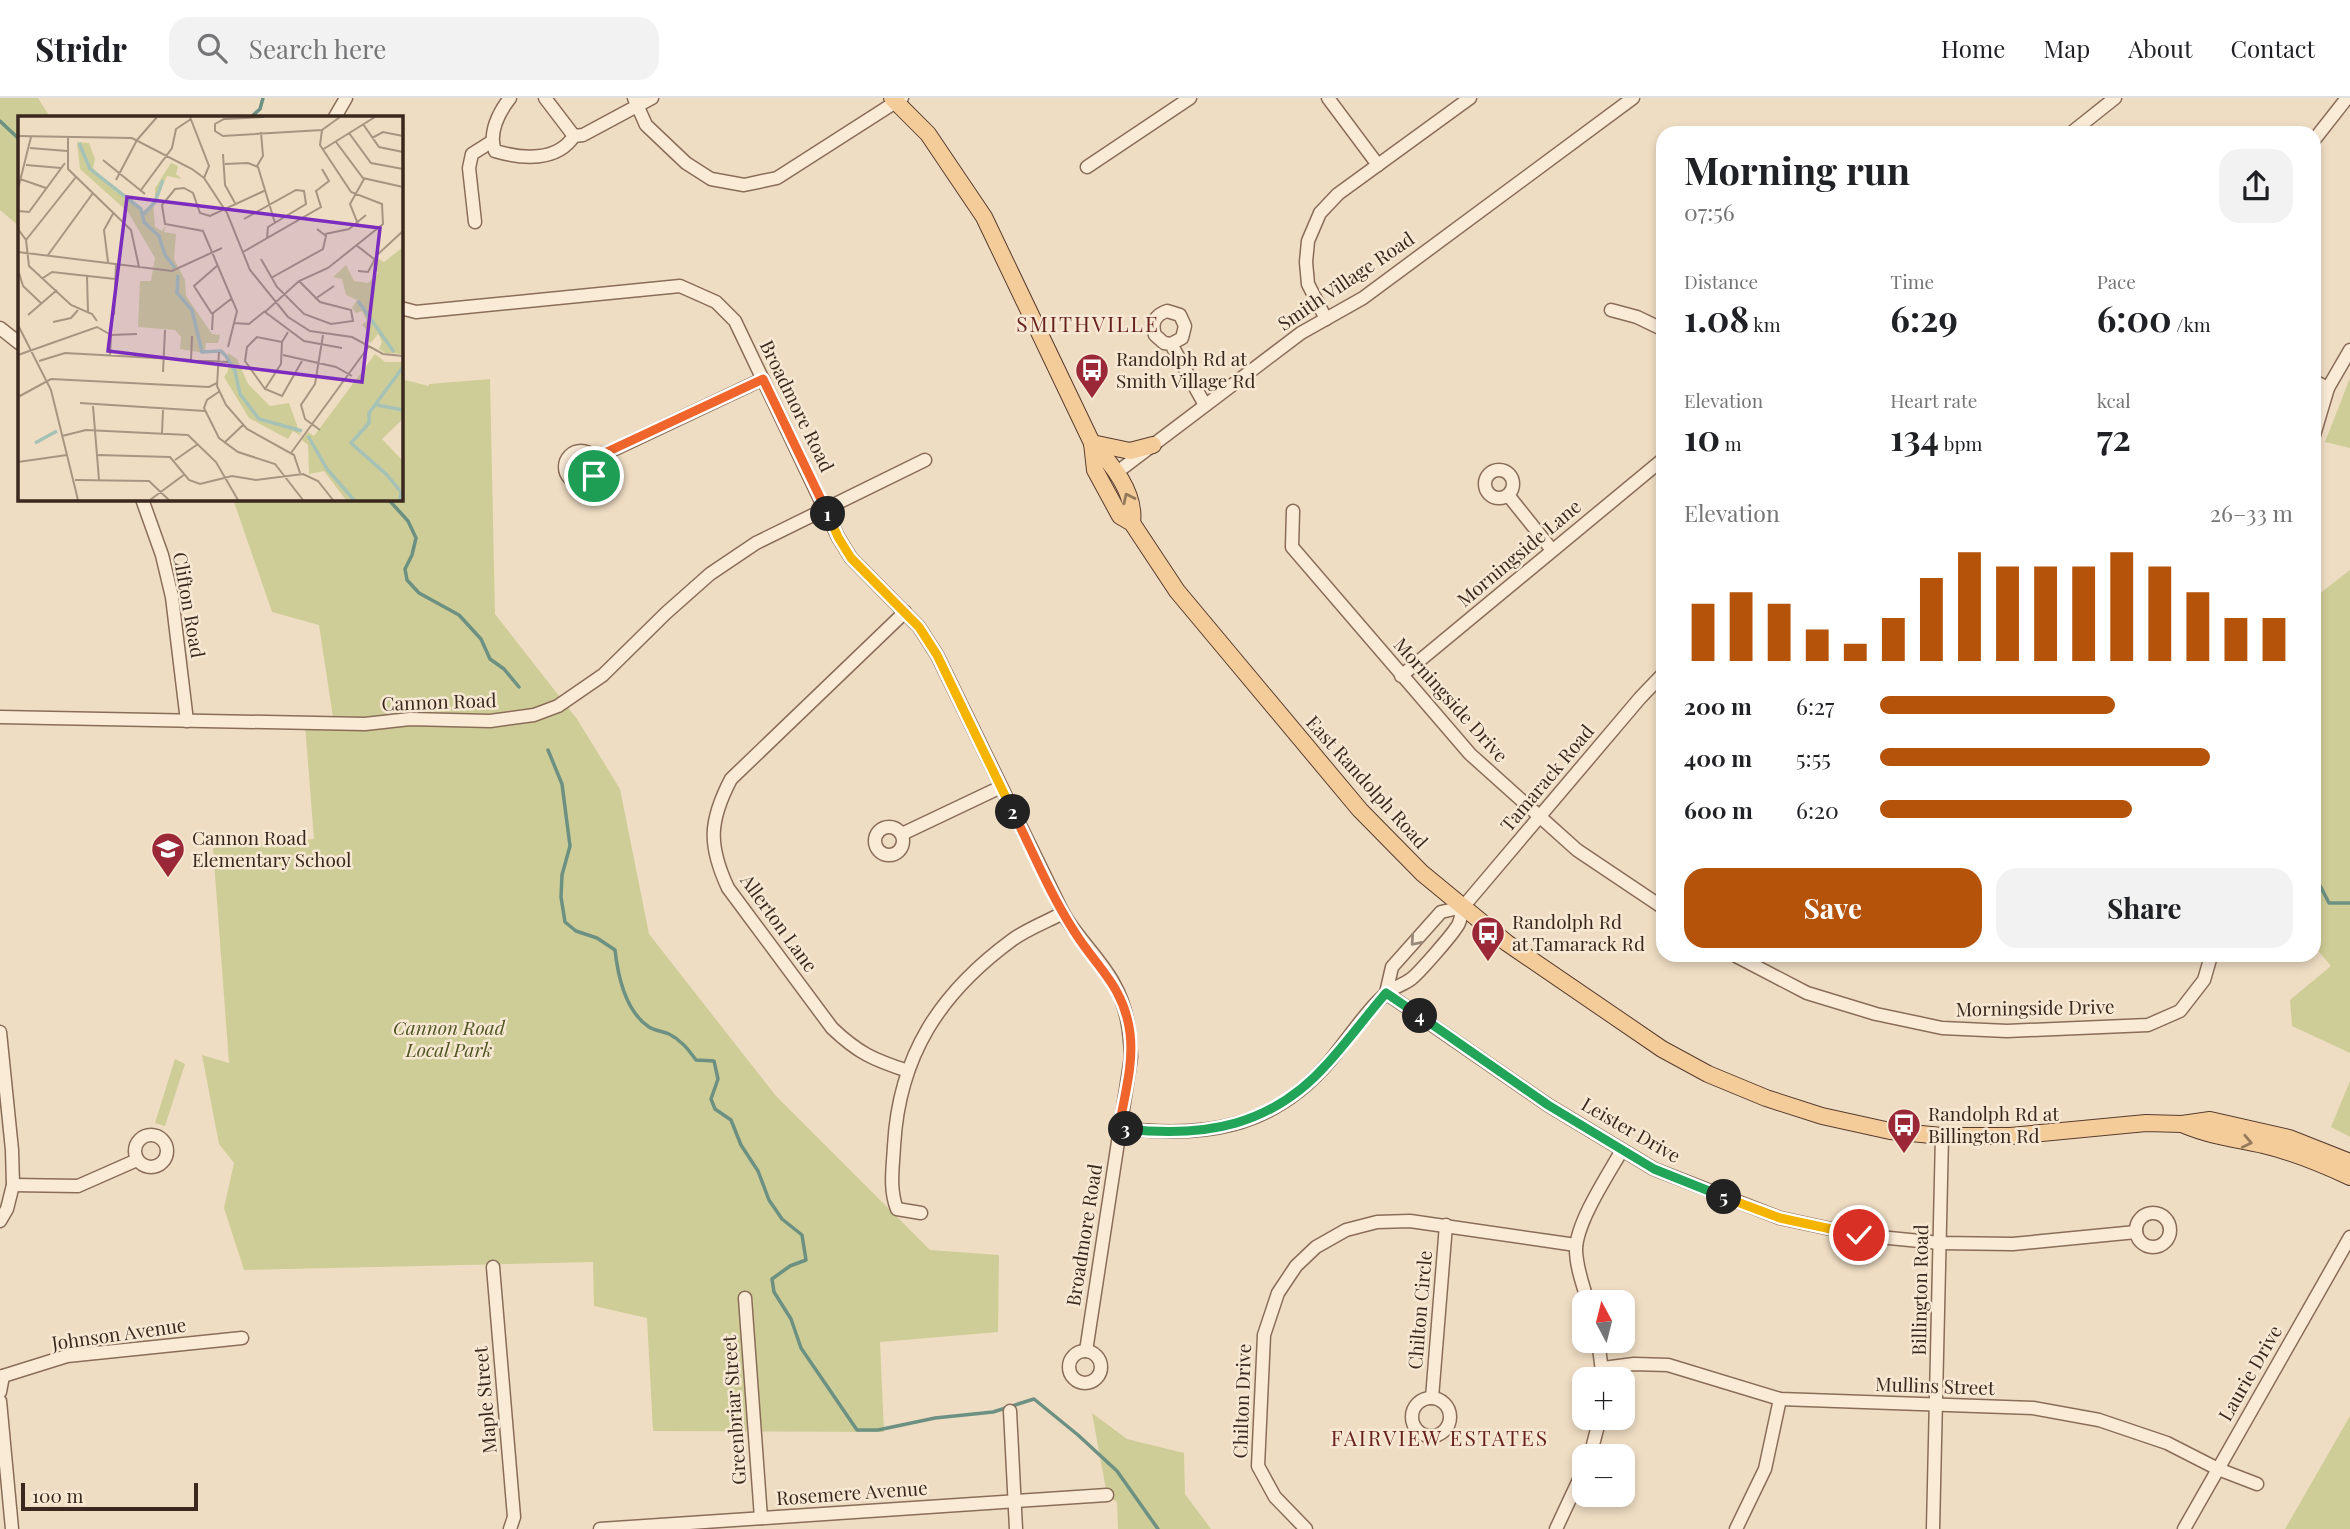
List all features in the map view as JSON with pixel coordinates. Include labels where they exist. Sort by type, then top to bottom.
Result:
[{"type":"main road","name":"East Randolph Road","points":[[897,100],[928,134],[984,217],[1092,443],[1096,470],[1120,516],[1132,523],[1177,591],[1360,810],[1422,873],[1507,943],[1662,1049],[1709,1074],[1766,1098],[1822,1116],[1890,1131],[1942,1136],[2010,1136],[2146,1123],[2182,1124],[2210,1120],[2289,1138],[2350,1162]]},
{"type":"main road","name":"East Randolph Road","points":[[1092,443],[1111,463],[1134,508],[1132,523]]},
{"type":"main road","points":[[1092,443],[1130,451],[1153,445]]},
{"type":"main road","name":"East Randolph Road","points":[[2182,1124],[2205,1134],[2267,1146],[2306,1158],[2350,1177]]},
{"type":"street","points":[[336,116],[346,98]]},
{"type":"street","points":[[510,98],[499,115],[491,142],[495,151],[513,157],[555,153],[567,146],[574,136],[583,135],[635,102],[652,98]]},
{"type":"street","points":[[545,98],[574,136]]},
{"type":"street","points":[[1087,167],[1190,98]]},
{"type":"street","points":[[1328,98],[1378,164]]},
{"type":"street","points":[[1326,319],[1308,284],[1306,262],[1308,241],[1320,213],[1338,194],[1470,98]]},
{"type":"street","name":"Smith Village Road","points":[[1116,473],[1301,333],[1363,298],[1633,98]]},
{"type":"street","points":[[2080,126],[2115,98]]},
{"type":"street","points":[[2321,131],[2347,98]]},
{"type":"street","points":[[635,102],[646,125],[686,163],[711,179],[744,185],[777,178],[897,100]]},
{"type":"street","points":[[475,222],[469,169],[472,154],[491,142]]},
{"type":"street","name":"Broadmore Road","points":[[402,308],[416,312],[680,286],[716,302],[735,321],[838,537],[851,558],[919,627],[937,655],[1063,913],[1113,983],[1126,1013],[1131,1057],[1086,1351]]},
{"type":"street","points":[[1611,310],[1637,317],[1656,326]]},
{"type":"street","points":[[0,328],[18,342]]},
{"type":"street","points":[[1171,344],[1205,405]]},
{"type":"street","points":[[2321,412],[2328,388],[2350,350]]},
{"type":"street","points":[[594,458],[763,379]]},
{"type":"street","points":[[2321,384],[2328,388]]},
{"type":"street","name":"Cannon Road","points":[[0,717],[365,724],[410,719],[490,722],[534,715],[558,706],[603,675],[710,574],[756,543],[925,460]]},
{"type":"street","name":"Morningside Lane","points":[[1401,676],[1656,465]]},
{"type":"street","points":[[1508,495],[1552,550]]},
{"type":"street","name":"Clifton Road","points":[[142,500],[162,555],[172,597],[187,721]]},
{"type":"street","name":"Morningside Drive","points":[[1293,511],[1292,547],[1470,754],[1577,850],[1656,902]]},
{"type":"street","name":"Allerton Lane","points":[[905,612],[731,779],[718,803],[712,836],[718,868],[728,888],[832,1028],[852,1047],[876,1061],[908,1071]]},
{"type":"street","name":"Tamarack Road","points":[[1119,1128],[1160,1133],[1224,1128],[1256,1117],[1297,1093],[1326,1065],[1386,993],[1412,978],[1459,925],[1462,907],[1656,681]]},
{"type":"street","points":[[902,834],[1001,788]]},
{"type":"street","name":"Tamarack Road","points":[[1386,993],[1392,967],[1441,912],[1462,907]]},
{"type":"street","points":[[921,1213],[897,1209],[892,1195],[895,1129],[911,1058],[936,1016],[964,979],[1014,939],[1063,913]]},
{"type":"street","name":"Morningside Drive","points":[[1748,962],[1807,993],[1876,1014],[1955,1028],[2007,1031],[2148,1025],[2180,1010],[2204,980],[2209,962]]},
{"type":"street","name":"Leister Drive","points":[[1386,993],[1548,1105],[1654,1169],[1780,1218],[1859,1235],[1940,1243],[2012,1244],[2136,1232]]},
{"type":"street","points":[[0,1032],[13,1185],[7,1209],[0,1221]]},
{"type":"street","name":"Billington Road","points":[[1933,1529],[1942,1136]]},
{"type":"street","points":[[1585,1290],[1577,1264],[1576,1245],[1589,1208],[1622,1150]]},
{"type":"street","points":[[13,1185],[78,1186],[137,1160]]},
{"type":"street","name":"Chilton Drive","points":[[1306,1529],[1276,1497],[1258,1466],[1264,1335],[1278,1293],[1296,1266],[1316,1247],[1346,1230],[1377,1222],[1410,1221],[1446,1225],[1576,1245]]},
{"type":"street","name":"Chilton Circle","points":[[1432,1398],[1446,1225]]},
{"type":"street","name":"Laurie Drive","points":[[2184,1529],[2350,1237]]},
{"type":"street","name":"Maple Street","points":[[494,1267],[513,1517],[510,1529]]},
{"type":"street","name":"Greenbriar Street","points":[[745,1298],[761,1518]]},
{"type":"street","name":"Johnson Avenue","points":[[1,1375],[67,1356],[242,1338]]},
{"type":"street","name":"Mullins Street","points":[[1625,1367],[1634,1364],[1668,1365],[1780,1399],[2033,1408],[2099,1420],[2166,1443],[2218,1469],[2257,1484]]},
{"type":"street","points":[[0,1392],[1,1375]]},
{"type":"street","points":[[1736,1529],[1765,1469],[1780,1399]]},
{"type":"street","points":[[0,1401],[12,1529]]},
{"type":"street","points":[[1010,1410],[1016,1529]]},
{"type":"street","name":"Rosemere Avenue","points":[[600,1529],[1107,1495]]},
{"type":"street","points":[[1556,1529],[1572,1495]]},
{"type":"green space","points":[[0,98],[38,98],[49,116],[18,116],[18,225],[0,210]]},
{"type":"green space","points":[[2350,378],[2350,448],[2325,442]]},
{"type":"green space","name":"Cannon Road Local Park","points":[[402,379],[429,386],[490,379],[495,614],[577,719],[620,789],[649,934],[776,1096],[930,1250],[999,1255],[998,1332],[880,1342],[884,1432],[653,1431],[647,1318],[594,1306],[593,1262],[244,1270],[224,1208],[234,1163],[219,1144],[202,1055],[229,1063],[213,848],[314,839],[305,725],[334,724],[319,625],[272,612],[233,500],[402,500]]},
{"type":"green space","points":[[2350,570],[2350,1053],[2292,1026],[2290,1000],[2331,966],[2321,954],[2321,593]]},
{"type":"green space","points":[[175,1059],[185,1064],[165,1126],[155,1123]]},
{"type":"green space","points":[[2350,1081],[2350,1137],[2331,1127]]},
{"type":"green space","points":[[1092,1413],[1127,1439],[1184,1453],[1185,1494],[1211,1529],[1118,1529],[1117,1502],[1107,1495]]},
{"type":"green space","points":[[2350,1416],[2350,1529],[2285,1529]]},
{"type":"waterway","points":[[252,116],[260,109],[263,98]]},
{"type":"waterway","points":[[0,121],[18,138]]},
{"type":"waterway","points":[[389,500],[408,521],[416,538],[405,569],[407,580],[419,593],[459,615],[481,639],[490,659],[504,669],[519,687]]},
{"type":"waterway","points":[[548,750],[562,784],[570,846],[562,875],[561,897],[565,922],[576,931],[597,938],[615,950],[624,993],[641,1020],[651,1028],[677,1039],[696,1060],[714,1061],[718,1079],[711,1099],[715,1109],[731,1120],[741,1145],[758,1171],[769,1200],[782,1219],[802,1235],[806,1260],[790,1266],[772,1279],[774,1292],[791,1319],[801,1348],[857,1430],[878,1430],[935,1418],[993,1412],[1034,1399],[1117,1471],[1158,1529]]},
{"type":"waterway","points":[[2321,888],[2329,903],[2350,903]]},
{"type":"place","name":"Randolph Rd at Smith Village Rd","points":[[1092,400]]},
{"type":"place","name":"Cannon Road Elementary School","points":[[168,879]]},
{"type":"place","name":"Randolph Rd at Tamarack Rd","points":[[1488,963]]},
{"type":"place","name":"Randolph Rd at Billington Rd","points":[[1904,1155]]},
{"type":"district","name":"SMITHVILLE","points":[[1088,325]]},
{"type":"district","name":"FAIRVIEW ESTATES","points":[[1440,1439]]},
{"type":"route","points":[[594,476],[597,464],[594,458],[763,379],[838,537],[851,558],[919,627],[937,655],[1063,913],[1113,983],[1126,1013],[1131,1057],[1119,1128],[1160,1133],[1194,1132],[1224,1128],[1256,1117],[1297,1093],[1326,1065],[1386,993],[1548,1105],[1654,1169],[1780,1218],[1859,1235]]}]
